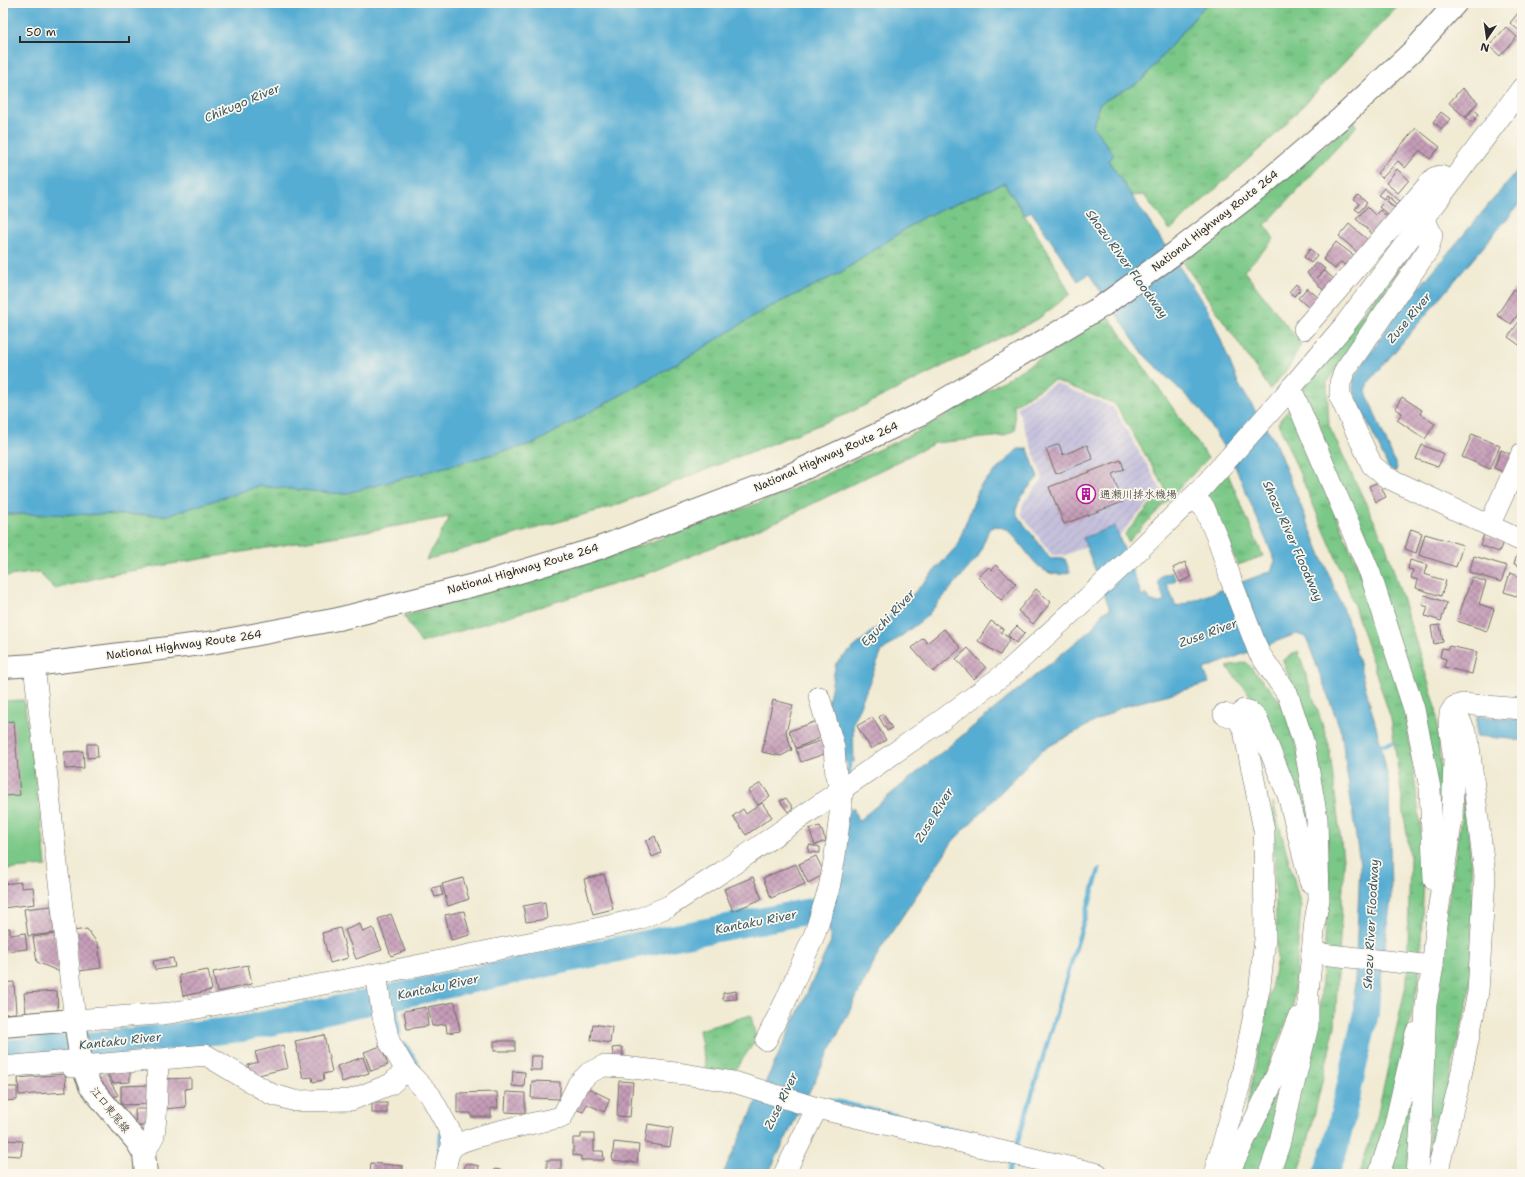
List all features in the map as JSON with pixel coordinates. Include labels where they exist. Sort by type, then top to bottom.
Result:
[{"type":"main road","name":"National Highway Route 264","points":[[3,667],[34,665],[216,642],[338,618],[490,581],[599,548],[788,476],[919,415],[1104,305],[1258,189],[1341,118],[1414,50],[1456,3]]},
{"type":"main road","points":[[3,1026],[76,1026]]},
{"type":"main road","name":"江口東尾線","points":[[76,1026],[81,1064],[90,1086],[137,1142],[145,1164]]},
{"type":"street","points":[[34,665],[76,1026],[377,981],[639,919],[669,906],[722,872],[942,720],[1006,672],[1098,589],[1197,494],[1288,392],[1343,327],[1522,88]]},
{"type":"street","points":[[1304,329],[1434,178],[1440,176],[1452,181]]},
{"type":"street","points":[[1424,218],[1432,236],[1428,250],[1345,370],[1340,383],[1340,397],[1372,464],[1386,477],[1522,541]]},
{"type":"street","points":[[1288,392],[1370,573],[1414,709],[1430,788],[1436,925]]},
{"type":"street","points":[[1489,526],[1522,453]]},
{"type":"street","points":[[1197,494],[1220,542],[1231,580],[1260,653],[1288,695],[1304,744],[1317,818],[1319,900],[1315,920]]},
{"type":"street","points":[[819,697],[834,747],[836,776],[849,784]]},
{"type":"street","points":[[1417,1174],[1429,966],[1452,818],[1454,760],[1449,725],[1450,713],[1454,707],[1462,704],[1522,709]]},
{"type":"street","points":[[1437,1174],[1461,1075],[1478,992],[1485,876],[1468,738],[1454,707]]},
{"type":"street","points":[[1214,1174],[1240,1084],[1260,985],[1265,939],[1264,830],[1244,730],[1231,717],[1244,710],[1249,711],[1257,719],[1288,795],[1309,873],[1315,920],[1315,954],[1308,992],[1277,1074],[1228,1174]]},
{"type":"street","points":[[766,1040],[786,1000],[812,940],[829,888],[849,784]]},
{"type":"street","points":[[1315,954],[1429,966]]},
{"type":"street","points":[[377,981],[383,1016],[390,1043],[406,1070],[430,1096],[450,1131],[453,1147]]},
{"type":"street","points":[[1269,1174],[1279,1145],[1308,1026],[1308,992]]},
{"type":"street","points":[[1379,1174],[1394,1128],[1417,1027],[1426,1004]]},
{"type":"street","points":[[3,1067],[69,1062],[72,1067],[81,1064],[206,1055],[271,1094],[295,1101],[351,1100],[391,1084],[406,1070]]},
{"type":"street","points":[[145,1164],[154,1135],[158,1059]]},
{"type":"street","points":[[445,1174],[449,1154],[453,1147],[468,1140],[562,1117],[578,1084],[589,1073],[603,1066],[684,1074],[734,1082],[815,1108],[1098,1174]]},
{"type":"street","points":[[784,1174],[815,1108]]},
{"type":"shaded area","points":[[1055,383],[1113,407],[1161,489],[1119,536],[1115,526],[1083,538],[1086,546],[1066,555],[1052,555],[1021,514],[1023,503],[1043,479],[1017,407]]},
{"type":"green space","points":[[1207,3],[1401,3],[1275,135],[1170,230],[1144,195],[1131,196],[1107,160],[1113,156],[1093,126],[1099,104],[1142,80]]},
{"type":"green space","points":[[1355,121],[1356,127],[1265,225],[1274,239],[1244,271],[1301,344],[1289,367],[1270,389],[1183,262]]},
{"type":"green space","points":[[1004,183],[1050,255],[1070,294],[1038,319],[849,413],[614,506],[426,560],[450,517],[112,574],[55,589],[38,572],[3,577],[3,514],[169,515],[259,486],[344,494],[535,443],[690,356],[766,309],[840,273],[922,218]]},
{"type":"green space","points":[[1411,252],[1327,383],[1329,426],[1386,546],[1436,707],[1444,810],[1438,849],[1434,783],[1300,392]]},
{"type":"green space","points":[[1108,316],[1208,458],[1128,542],[1125,534],[1165,488],[1115,404],[1054,380],[1014,405],[1015,430],[1004,436],[935,443],[780,520],[644,575],[421,643],[404,616],[609,557],[778,496],[919,431],[1058,348]]},
{"type":"green space","points":[[1290,407],[1363,579],[1406,715],[1425,859],[1419,980],[1386,1130],[1372,1174],[1359,1174],[1376,1122],[1407,981],[1410,857],[1391,719],[1346,581],[1278,423]]},
{"type":"green space","points":[[1228,474],[1263,556],[1238,565],[1206,495]]},
{"type":"green space","points":[[1298,651],[1329,745],[1344,867],[1335,1026],[1306,1150],[1298,1174],[1277,1174],[1286,1146],[1320,1007],[1329,881],[1318,765],[1283,660]]},
{"type":"green space","points":[[1246,662],[1282,703],[1298,752],[1311,828],[1264,712],[1227,667]]},
{"type":"green space","points":[[24,700],[41,818],[46,866],[3,870],[3,701]]},
{"type":"green space","points":[[1465,791],[1473,887],[1470,991],[1427,1174],[1435,1007],[1445,923]]},
{"type":"green space","points":[[1273,802],[1301,906],[1293,1007],[1243,1126],[1277,959]]},
{"type":"green space","points":[[751,1015],[756,1040],[734,1071],[718,1074],[706,1070],[699,1030]]},
{"type":"green space","points":[[1298,1038],[1262,1174],[1237,1174]]},
{"type":"green space","points":[[1417,1049],[1407,1174],[1386,1174]]},
{"type":"water","points":[[3,3],[1207,3],[1142,80],[1099,104],[1093,126],[1114,155],[1108,160],[1210,313],[1239,385],[1274,440],[1347,619],[1381,745],[1389,784],[1391,897],[1375,1029],[1353,1025],[1360,865],[1341,731],[1306,637],[1296,634],[1204,669],[1209,683],[1122,707],[1042,750],[953,841],[881,948],[768,1174],[723,1174],[831,941],[827,921],[848,812],[853,807],[858,821],[1092,629],[1103,612],[1110,609],[1083,538],[1115,526],[1142,596],[1146,594],[1149,600],[1159,603],[1165,601],[1158,583],[1161,576],[1172,572],[1176,580],[1167,584],[1176,607],[1271,571],[1275,561],[1235,466],[1201,410],[1145,356],[1089,274],[1078,281],[1031,211],[1025,215],[1004,183],[922,218],[840,273],[766,309],[690,356],[535,443],[344,494],[259,486],[169,515],[3,514]]},
{"type":"water","name":"Zuse River","points":[[1522,165],[1522,201],[1369,382],[1366,392],[1397,468],[1395,472],[1389,469],[1353,390],[1354,377],[1396,315]]},
{"type":"water","points":[[1018,449],[1028,449],[1038,477],[1020,499],[1017,515],[1050,558],[1065,559],[1070,572],[1059,574],[1049,573],[1034,562],[1007,530],[995,526],[989,529],[978,557],[926,617],[882,651],[853,723],[854,762],[845,762],[828,703],[836,663],[904,604],[957,546],[980,486]]},
{"type":"water","points":[[1477,716],[1522,720],[1522,740],[1476,736]]},
{"type":"building","points":[[1522,8],[1522,33],[1510,23]]},
{"type":"building","points":[[1506,27],[1517,37],[1500,56],[1489,46]]},
{"type":"building","points":[[1462,88],[1478,102],[1465,117],[1449,103]]},
{"type":"building","points":[[1473,109],[1479,114],[1472,123],[1466,118]]},
{"type":"building","points":[[1441,112],[1450,119],[1442,129],[1433,122]]},
{"type":"building","points":[[1416,128],[1440,147],[1430,159],[1420,150],[1405,168],[1398,161],[1382,178],[1377,173]]},
{"type":"building","points":[[1397,169],[1409,180],[1398,193],[1386,183]]},
{"type":"building","points":[[1384,188],[1400,201],[1397,204],[1387,195],[1384,199],[1378,195]]},
{"type":"building","points":[[1358,195],[1367,203],[1359,212],[1355,209],[1359,204],[1354,200]]},
{"type":"building","points":[[1389,197],[1398,206],[1396,208],[1386,200]]},
{"type":"building","points":[[1386,200],[1397,210],[1390,217],[1379,207]]},
{"type":"building","points":[[1367,207],[1375,215],[1380,210],[1391,221],[1376,237],[1356,219]]},
{"type":"building","points":[[1349,224],[1369,241],[1358,253],[1339,236]]},
{"type":"building","points":[[1336,242],[1356,257],[1348,267],[1341,262],[1335,269],[1323,259]]},
{"type":"building","points":[[1310,249],[1317,255],[1311,263],[1304,257]]},
{"type":"building","points":[[1317,262],[1325,269],[1317,278],[1325,271],[1336,281],[1325,292],[1307,273]]},
{"type":"building","points":[[1296,284],[1301,289],[1294,296],[1289,292]]},
{"type":"building","points":[[1307,288],[1319,298],[1310,309],[1298,298]]},
{"type":"building","points":[[1514,289],[1522,294],[1522,309],[1511,324],[1497,315]]},
{"type":"building","points":[[1520,320],[1522,322],[1522,347],[1508,337]]},
{"type":"building","points":[[1402,397],[1422,410],[1420,414],[1435,424],[1425,439],[1397,420],[1402,413],[1395,408]]},
{"type":"building","points":[[1472,434],[1500,446],[1490,469],[1462,457]]},
{"type":"building","points":[[1059,444],[1063,455],[1087,445],[1093,459],[1056,474],[1046,449]]},
{"type":"building","points":[[1422,445],[1444,454],[1438,467],[1416,459]]},
{"type":"building","points":[[1501,450],[1515,456],[1507,474],[1494,468]]},
{"type":"building","name":"通瀬川排水機場","points":[[1121,460],[1124,469],[1112,474],[1123,502],[1064,524],[1049,487]]},
{"type":"building","points":[[1379,482],[1386,497],[1376,502],[1369,486]]},
{"type":"building","points":[[1411,529],[1422,533],[1416,553],[1405,549]]},
{"type":"building","points":[[1425,534],[1463,545],[1456,567],[1419,555]]},
{"type":"building","points":[[1484,535],[1503,542],[1499,552],[1480,545]]},
{"type":"building","points":[[1518,552],[1522,554],[1522,567],[1514,564]]},
{"type":"building","points":[[1474,556],[1507,566],[1501,582],[1469,572]]},
{"type":"building","points":[[1410,560],[1427,565],[1424,574],[1446,581],[1441,596],[1416,588],[1418,580],[1411,578],[1413,570],[1408,569]]},
{"type":"building","points":[[1185,562],[1191,577],[1180,582],[1173,568]]},
{"type":"building","points":[[996,565],[1016,584],[1001,600],[978,577],[989,567],[992,570]]},
{"type":"building","points":[[1510,573],[1522,577],[1522,598],[1504,592]]},
{"type":"building","points":[[1472,577],[1486,582],[1479,604],[1494,609],[1487,631],[1457,621]]},
{"type":"building","points":[[1036,589],[1051,602],[1033,624],[1018,611]]},
{"type":"building","points":[[1425,595],[1447,603],[1441,621],[1425,616],[1428,607],[1422,605]]},
{"type":"building","points":[[991,621],[1003,629],[1001,633],[1010,638],[1000,655],[978,641]]},
{"type":"building","points":[[1440,625],[1443,642],[1434,644],[1431,626]]},
{"type":"building","points":[[1017,626],[1025,633],[1016,643],[1008,635]]},
{"type":"building","points":[[944,629],[961,648],[933,672],[912,648],[923,638],[927,643]]},
{"type":"building","points":[[1449,646],[1477,652],[1472,674],[1444,667],[1446,659],[1440,657],[1442,648],[1448,649]]},
{"type":"building","points":[[968,648],[986,668],[974,679],[956,659]]},
{"type":"building","points":[[773,700],[793,705],[786,732],[792,750],[781,756],[762,752]]},
{"type":"building","points":[[883,714],[892,728],[887,731],[879,717]]},
{"type":"building","points":[[872,717],[886,740],[871,749],[857,726]]},
{"type":"building","points":[[14,721],[20,795],[3,796],[3,722]]},
{"type":"building","points":[[817,721],[823,737],[796,748],[789,731]]},
{"type":"building","points":[[823,740],[827,753],[801,762],[796,749]]},
{"type":"building","points":[[87,744],[97,744],[98,757],[87,758]]},
{"type":"building","points":[[83,751],[84,768],[65,769],[64,752]]},
{"type":"building","points":[[761,783],[770,796],[758,805],[748,791]]},
{"type":"building","points":[[786,798],[793,808],[788,812],[780,801]]},
{"type":"building","points":[[762,803],[772,817],[746,835],[733,816],[743,809],[746,814]]},
{"type":"building","points":[[820,826],[826,841],[815,845],[809,829]]},
{"type":"building","points":[[655,836],[661,853],[652,857],[646,841]]},
{"type":"building","points":[[809,845],[820,847],[820,853],[808,852]]},
{"type":"building","points":[[816,856],[825,874],[808,883],[799,864]]},
{"type":"building","points":[[796,864],[805,884],[771,898],[763,878]]},
{"type":"building","points":[[604,874],[613,909],[593,914],[584,879]]},
{"type":"building","points":[[753,877],[762,899],[733,911],[724,889]]},
{"type":"building","points":[[463,878],[469,899],[448,906],[442,884]]},
{"type":"building","points":[[21,882],[21,888],[33,887],[35,904],[3,908],[3,884]]},
{"type":"building","points":[[440,886],[443,895],[435,897],[432,888]]},
{"type":"building","points":[[545,902],[547,919],[526,922],[523,906]]},
{"type":"building","points":[[51,906],[55,933],[28,936],[24,909]]},
{"type":"building","points":[[464,911],[470,935],[451,940],[445,915]]},
{"type":"building","points":[[391,914],[405,951],[391,956],[378,919]]},
{"type":"building","points":[[360,924],[363,932],[373,928],[382,950],[356,959],[345,930]]},
{"type":"building","points":[[10,928],[10,935],[25,933],[27,949],[3,952],[3,929]]},
{"type":"building","points":[[340,928],[348,958],[330,963],[322,933]]},
{"type":"building","points":[[87,929],[98,944],[101,968],[79,971],[73,931]]},
{"type":"building","points":[[55,934],[60,972],[37,962],[33,937]]},
{"type":"building","points":[[173,958],[175,967],[155,970],[153,961]]},
{"type":"building","points":[[248,965],[252,984],[217,992],[213,972]]},
{"type":"building","points":[[208,970],[212,990],[183,996],[179,975]]},
{"type":"building","points":[[14,982],[16,1013],[3,1014],[3,983]]},
{"type":"building","points":[[57,991],[58,1010],[26,1013],[24,993]]},
{"type":"building","points":[[736,991],[737,999],[723,1000],[723,993]]},
{"type":"building","points":[[455,1002],[460,1031],[447,1033],[446,1024],[432,1026],[428,1007]]},
{"type":"building","points":[[426,1007],[428,1026],[407,1029],[404,1011]]},
{"type":"building","points":[[593,1024],[612,1027],[610,1043],[591,1040]]},
{"type":"building","points":[[324,1035],[332,1072],[323,1074],[324,1080],[313,1082],[312,1077],[303,1078],[295,1041]]},
{"type":"building","points":[[494,1041],[515,1041],[515,1051],[494,1051]]},
{"type":"building","points":[[283,1045],[288,1068],[250,1077],[248,1065],[258,1062],[255,1052]]},
{"type":"building","points":[[381,1046],[388,1065],[371,1071],[364,1052]]},
{"type":"building","points":[[622,1047],[624,1061],[614,1061],[612,1048]]},
{"type":"building","points":[[531,1056],[542,1056],[542,1070],[530,1070]]},
{"type":"building","points":[[363,1057],[369,1073],[342,1082],[337,1066]]},
{"type":"building","points":[[105,1069],[130,1069],[130,1082],[113,1083]]},
{"type":"building","points":[[513,1071],[525,1072],[524,1087],[512,1086]]},
{"type":"building","points":[[105,1072],[118,1095],[111,1099],[98,1076]]},
{"type":"building","points":[[65,1074],[66,1092],[19,1095],[18,1078]]},
{"type":"building","points":[[191,1078],[191,1088],[185,1089],[186,1107],[164,1109],[163,1079]]},
{"type":"building","points":[[532,1081],[560,1082],[560,1099],[531,1098]]},
{"type":"building","points":[[619,1081],[633,1082],[630,1117],[617,1116]]},
{"type":"building","points":[[149,1085],[150,1104],[121,1105],[121,1086]]},
{"type":"building","points":[[3,1087],[17,1087],[17,1100],[3,1101]]},
{"type":"building","points":[[586,1087],[610,1099],[604,1112],[587,1104],[583,1112],[575,1109]]},
{"type":"building","points":[[497,1092],[498,1108],[491,1108],[491,1117],[471,1117],[471,1113],[457,1113],[457,1093]]},
{"type":"building","points":[[506,1092],[525,1093],[525,1113],[505,1112]]},
{"type":"building","points":[[372,1103],[387,1103],[387,1113],[372,1113]]},
{"type":"building","points":[[135,1109],[147,1109],[147,1126],[136,1126]]},
{"type":"building","points":[[648,1124],[673,1128],[670,1147],[645,1143]]},
{"type":"building","points":[[581,1134],[594,1134],[594,1151],[603,1151],[604,1160],[581,1160],[581,1156],[573,1155],[573,1138],[581,1138]]},
{"type":"building","points":[[6,1140],[23,1141],[21,1156],[4,1155]]},
{"type":"building","points":[[614,1142],[639,1145],[637,1163],[612,1160]]},
{"type":"building","points":[[547,1160],[561,1160],[561,1174],[547,1174]]},
{"type":"building","points":[[371,1163],[403,1166],[402,1174],[370,1174]]},
{"type":"building","points":[[466,1163],[479,1166],[478,1172],[485,1174],[463,1174]]},
{"type":"building","points":[[495,1169],[511,1172],[510,1174],[494,1174]]},
{"type":"waterway","points":[[1376,746],[1392,743]]},
{"type":"waterway","name":"Eguchi River","points":[[849,756],[849,776]]},
{"type":"waterway","points":[[1012,1143],[1017,1144],[1099,870]]},
{"type":"waterway","name":"Kantaku River","points":[[3,1053],[241,1029],[670,938],[816,910],[829,910],[846,915]]},
{"type":"waterway","name":"Shozu River Floodway","points":[[1326,1174],[1336,1146],[1366,1013],[1367,992]]},
{"type":"waterway","points":[[395,997],[399,1033]]},
{"type":"waterway","points":[[405,1044],[417,1064]]},
{"type":"waterway","points":[[831,1100],[993,1139]]},
{"type":"waterway","points":[[439,1155],[441,1134]]},
{"type":"waterway","points":[[1008,1174],[1012,1161]]},
{"type":"place","name":"通瀬川排水機場","points":[[1086,494]]},
{"type":"water label","name":"Chikugo River","points":[[242,103]]}]
